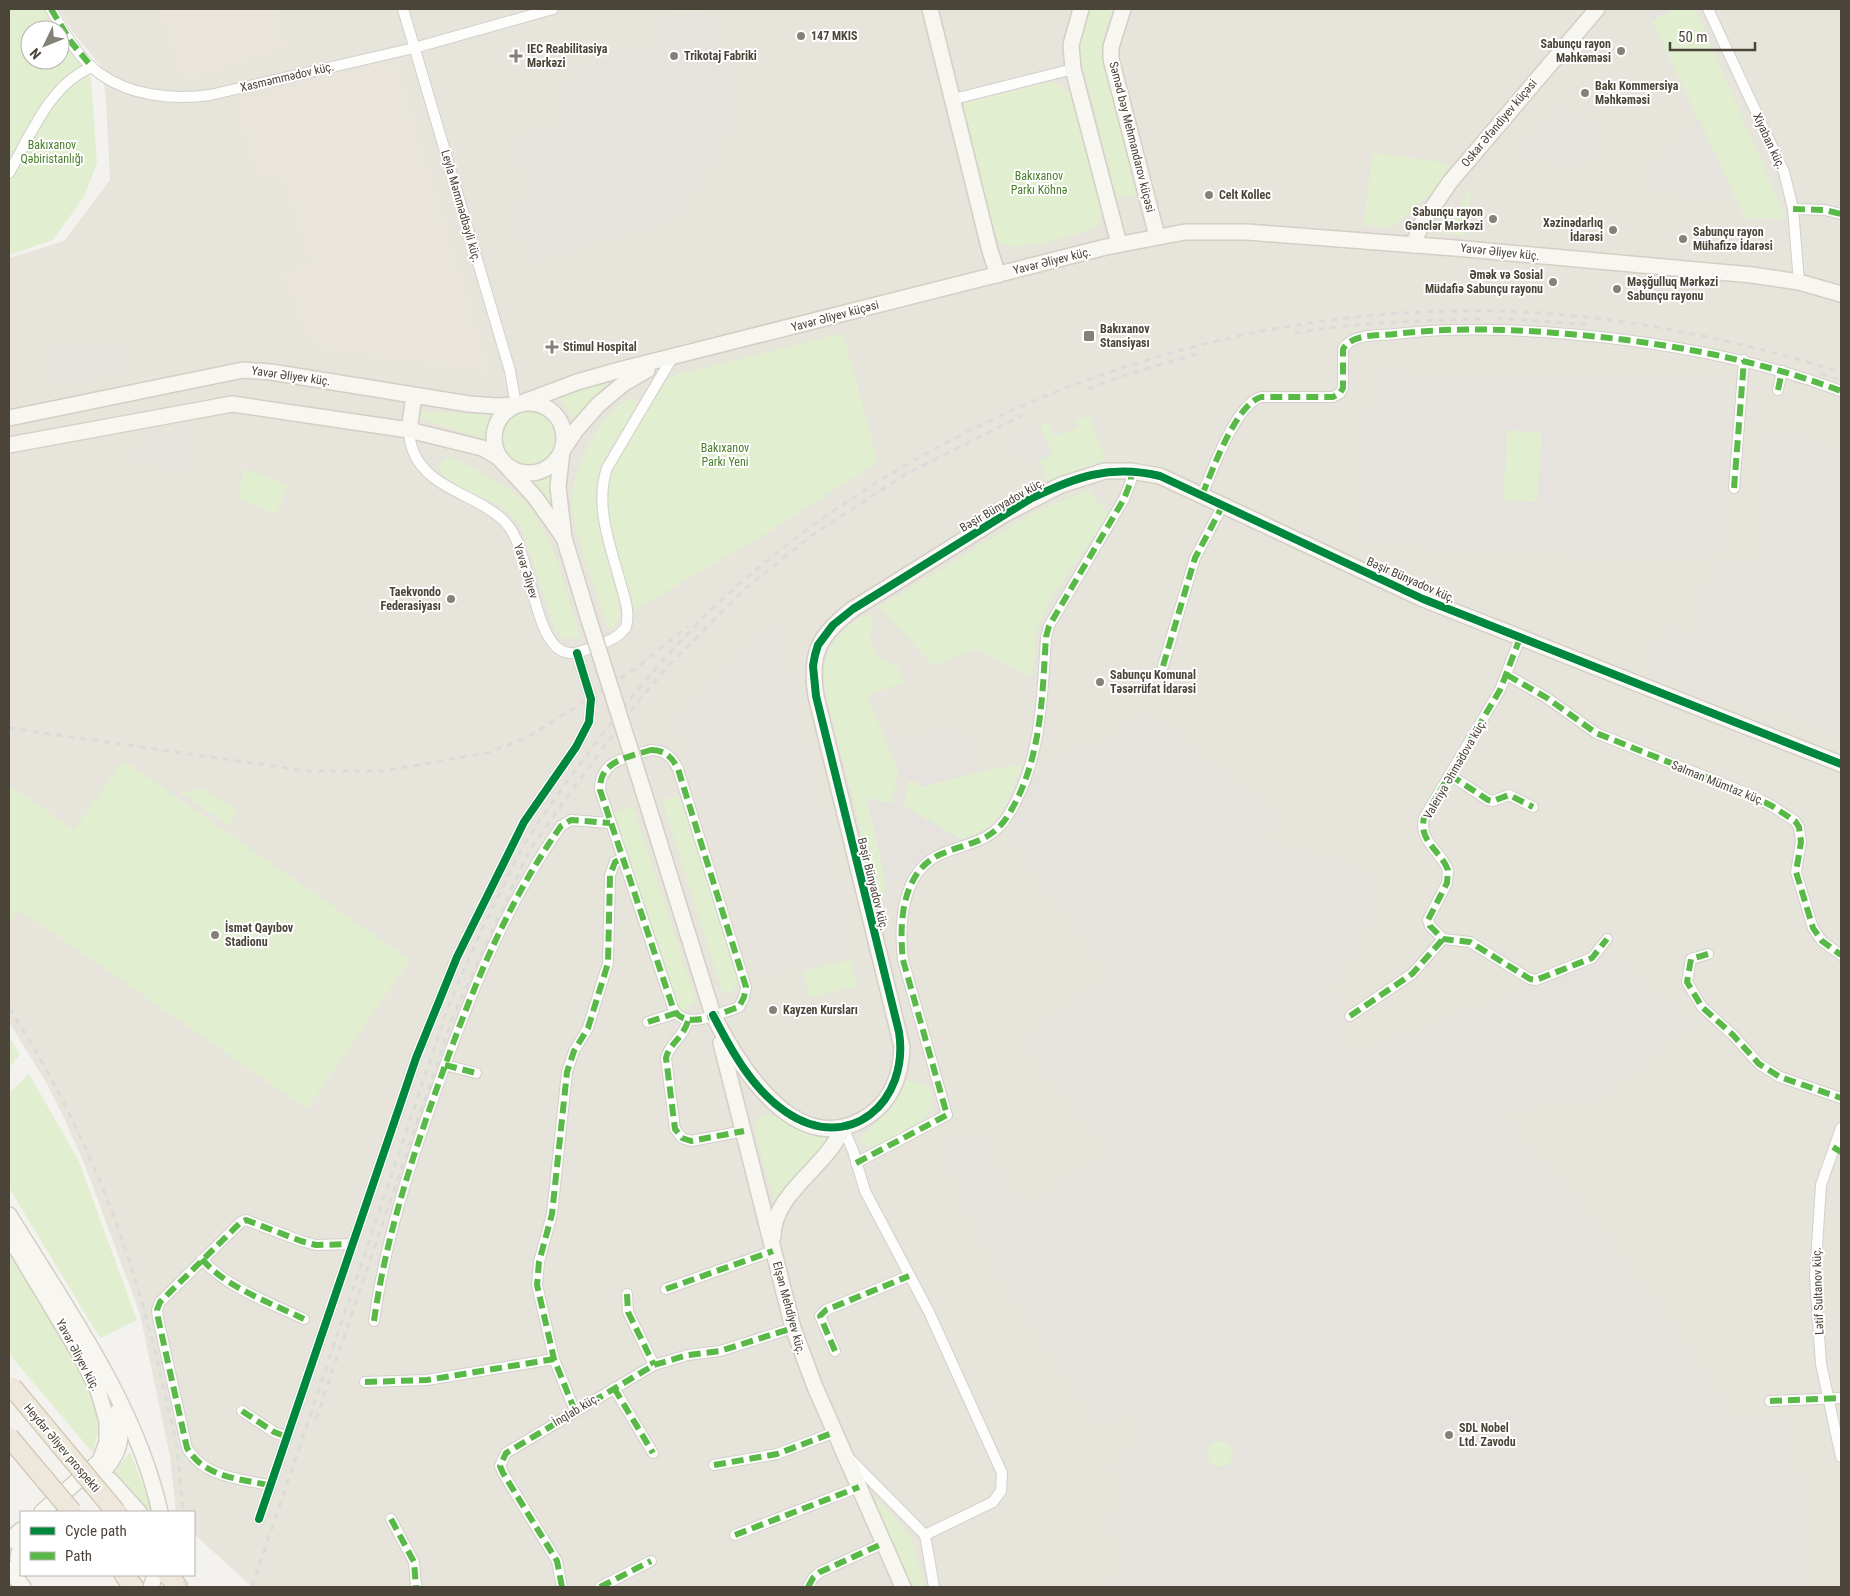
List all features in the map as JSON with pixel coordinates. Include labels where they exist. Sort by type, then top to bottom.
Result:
[{"type":"highway","name":"Heydər Əliyev prospekti","points":[[10,1385],[115,1511]]},
{"type":"highway","points":[[9,1437],[71,1511]]},
{"type":"highway","points":[[125,1576],[134,1587]]},
{"type":"highway","points":[[169,1576],[178,1587]]},
{"type":"main road","points":[[930,9],[954,99],[990,252],[998,275]]},
{"type":"main road","points":[[1081,9],[1071,46],[1073,69],[1111,210],[1113,246]]},
{"type":"main road","name":"Səməd bəy Mehmandarov küçəsi","points":[[1123,9],[1111,48],[1111,59],[1157,236]]},
{"type":"main road","name":"Oskar Əfəndiyev küçəsi","points":[[1413,245],[1422,223],[1450,182],[1597,9]]},
{"type":"main road","name":"Yavər Əliyev küç.","points":[[998,275],[1157,236],[1195,232],[1247,232],[1752,275],[1799,282],[1841,294]]},
{"type":"main road","name":"Yavər Əliyev küçəsi","points":[[672,358],[998,275]]},
{"type":"main road","points":[[564,538],[536,497],[505,463],[496,448],[495,431],[502,415],[516,405],[577,382],[672,358]]},
{"type":"main road","points":[[9,445],[232,404],[409,430],[482,448],[514,469],[536,472],[551,464],[576,430],[613,391],[635,376],[672,358]]},
{"type":"main road","name":"Yavər Əliyev küç.","points":[[9,418],[243,370],[271,372],[480,405],[516,405]]},
{"type":"main road","points":[[409,430],[414,396]]},
{"type":"main road","points":[[516,405],[536,403],[554,413],[564,431],[558,487],[564,538],[713,1015],[747,1074],[770,1099],[785,1111],[812,1126],[823,1128],[843,1127],[835,1144],[779,1212],[774,1221],[773,1251]]},
{"type":"main road","name":"Bəşir Bünyadov küç.","points":[[843,1127],[874,1112],[891,1092],[900,1069],[902,1047],[816,696],[812,666],[818,645],[833,625],[852,609],[1030,499],[1061,485],[1098,473],[1131,471],[1160,476],[1422,600],[1841,764]]},
{"type":"main road","name":"Elşən Mehdiyev küç.","points":[[713,1015],[793,1328],[803,1360],[903,1587]]},
{"type":"main road","name":"Yavər Əliyev küç.","points":[[9,1214],[115,1394],[139,1441],[160,1511]]},
{"type":"main road","name":"Yavər Əliyev küç.","points":[[9,1236],[78,1351],[104,1406],[108,1433],[100,1461],[43,1511]]},
{"type":"main road","points":[[57,1511],[111,1464],[121,1439],[115,1394]]},
{"type":"main road","points":[[82,1478],[99,1476],[110,1480],[138,1511]]},
{"type":"main road","points":[[9,1541],[20,1531]]},
{"type":"main road","points":[[20,1549],[18,1558],[20,1565]]},
{"type":"main road","points":[[9,1569],[23,1587]]},
{"type":"main road","points":[[27,1576],[35,1587]]},
{"type":"street","name":"Xasməmmədov küç.","points":[[51,9],[71,42],[92,68],[114,82],[146,93],[193,97],[414,48],[554,9]]},
{"type":"street","name":"Leyla Məmmədbəyli küç.","points":[[403,9],[510,371],[516,405]]},
{"type":"street","name":"Xiyaban küç.","points":[[1708,9],[1778,159],[1793,209],[1799,282]]},
{"type":"street","points":[[9,173],[46,107],[60,89],[73,76],[92,68]]},
{"type":"street","points":[[954,99],[1073,69]]},
{"type":"street","points":[[1793,209],[1825,210],[1841,214]]},
{"type":"street","points":[[1202,495],[1224,441],[1252,402],[1261,397],[1332,397],[1340,393],[1343,388],[1343,349],[1353,338],[1437,331],[1525,330],[1710,352],[1782,371],[1841,391]]},
{"type":"street","points":[[259,1519],[416,1058],[457,957],[524,822],[576,747],[589,722],[591,699],[578,653],[614,639],[626,627],[627,608],[603,515],[602,481],[611,461],[672,358]]},
{"type":"street","points":[[1734,488],[1744,360]]},
{"type":"street","points":[[1778,390],[1782,371]]},
{"type":"street","name":"Yavər Əliyev","points":[[409,430],[413,451],[435,478],[497,514],[506,522],[518,544],[548,639],[561,650],[578,653]]},
{"type":"street","points":[[856,1163],[947,1115],[903,960],[900,934],[902,912],[918,874],[927,863],[938,856],[978,843],[988,836],[1009,815],[1028,771],[1039,732],[1046,637],[1049,626],[1124,499],[1131,481],[1131,471]]},
{"type":"street","points":[[1163,666],[1195,558],[1223,505]]},
{"type":"street","name":"Valeriya Əhmədova küç.","points":[[1444,939],[1430,926],[1428,920],[1446,882],[1448,870],[1422,830],[1424,818],[1507,675],[1520,638]]},
{"type":"street","name":"Salman Mümtaz küç.","points":[[1507,675],[1547,698],[1596,732],[1750,795],[1795,821],[1801,835],[1796,872],[1813,928],[1822,942],[1841,956]]},
{"type":"street","points":[[651,750],[661,750],[671,757],[678,770],[746,987],[744,998],[739,1007],[713,1015],[688,1021],[676,1013],[600,790],[600,782],[607,768],[619,760],[651,750]]},
{"type":"street","points":[[1450,775],[1493,802],[1509,795],[1532,807]]},
{"type":"street","points":[[374,1321],[387,1250],[418,1142],[472,992],[495,943],[521,889],[560,826],[571,820],[610,823]]},
{"type":"street","points":[[575,1411],[554,1359],[540,1303],[537,1273],[552,1214],[567,1072],[574,1051],[586,1035],[606,971],[610,951],[610,874],[615,862],[623,858]]},
{"type":"street","points":[[1350,1016],[1412,974],[1444,939],[1470,942],[1530,979],[1536,980],[1592,958],[1607,939]]},
{"type":"street","points":[[1708,954],[1692,959],[1687,982],[1710,1016],[1733,1035],[1748,1055],[1768,1071],[1841,1098]]},
{"type":"street","points":[[648,1022],[676,1013]]},
{"type":"street","points":[[688,1021],[686,1030],[667,1051],[666,1058],[675,1129],[682,1138],[691,1141],[744,1131]]},
{"type":"street","points":[[446,1064],[476,1074]]},
{"type":"street","points":[[843,1127],[872,1205],[958,1373],[1002,1473],[1001,1491],[993,1502],[924,1534]]},
{"type":"street","name":"Lətif Sultanov küç.","points":[[1841,1128],[1837,1150],[1821,1185],[1816,1251],[1821,1364],[1841,1457]]},
{"type":"street","points":[[269,1485],[224,1476],[214,1472],[197,1461],[187,1448],[157,1310],[160,1302],[168,1292],[241,1222],[246,1220],[308,1243],[353,1244]]},
{"type":"street","points":[[666,1289],[773,1251]]},
{"type":"street","points":[[202,1259],[225,1280],[304,1319]]},
{"type":"street","points":[[835,1351],[820,1316],[826,1310],[909,1276]]},
{"type":"street","points":[[627,1294],[628,1312],[654,1365]]},
{"type":"street","name":"İnqlab küç.","points":[[562,1587],[557,1561],[500,1466],[506,1453],[654,1365],[688,1354],[720,1351],[793,1328]]},
{"type":"street","points":[[365,1382],[427,1380],[554,1359]]},
{"type":"street","points":[[614,1388],[653,1453]]},
{"type":"street","points":[[1770,1401],[1841,1398]]},
{"type":"street","points":[[242,1411],[274,1432],[287,1437]]},
{"type":"street","points":[[714,1465],[777,1454],[835,1432]]},
{"type":"street","points":[[844,1453],[924,1534],[928,1567],[934,1587]]},
{"type":"street","points":[[735,1535],[859,1487]]},
{"type":"street","points":[[392,1519],[414,1562],[416,1587]]},
{"type":"street","points":[[808,1587],[813,1578],[820,1572],[884,1543]]},
{"type":"street","points":[[600,1587],[651,1561]]},
{"type":"shaded area","points":[[58,9],[1841,9],[1841,1587],[252,1587],[195,1535],[195,1511],[176,1511],[170,1457],[140,1314],[86,1168],[64,1118],[47,1084],[9,1022],[9,258],[64,241],[110,180],[106,100],[101,66],[74,34],[70,28],[70,20],[65,20]]},
{"type":"shaded area","points":[[159,9],[274,9],[287,47],[183,82]]},
{"type":"shaded area","points":[[1646,9],[1673,9],[1652,21]]},
{"type":"shaded area","name":"Trikotaj Fabriki","points":[[699,12],[713,25],[738,109],[678,217],[531,260],[513,204],[534,196],[516,136],[559,126],[578,68],[668,41],[663,18]]},
{"type":"shaded area","points":[[393,59],[417,131],[491,374],[313,347],[281,273],[310,261],[282,174],[260,182],[234,101]]},
{"type":"shaded area","points":[[1563,102],[1603,140],[1580,165],[1515,156]]},
{"type":"shaded area","points":[[1699,119],[1728,182],[1715,198],[1643,186]]},
{"type":"shaded area","points":[[115,343],[115,374],[60,387],[55,348]]},
{"type":"shaded area","points":[[1375,374],[1719,381],[1714,560],[1757,567],[1772,427],[1841,454],[1841,602],[1759,713],[1650,672],[1665,628],[1698,637],[1714,561],[1364,542]]},
{"type":"shaded area","points":[[1040,425],[1052,454],[1026,466],[1013,437]]},
{"type":"shaded area","points":[[195,428],[186,468],[140,463],[142,436]]},
{"type":"shaded area","points":[[1441,434],[1497,438],[1491,523],[1460,520],[1464,475],[1438,473]]},
{"type":"shaded area","points":[[1841,605],[1841,733],[1770,703]]},
{"type":"shaded area","points":[[773,625],[784,662],[850,950],[763,975],[679,717]]},
{"type":"shaded area","points":[[1142,710],[1279,818],[1262,840],[1371,874],[1370,918],[1326,990],[1348,1021],[1335,1033],[1347,1055],[1244,1087],[1278,1143],[1270,1149],[1324,1237],[1482,1116],[1499,1115],[1582,1207],[1682,1341],[1733,1421],[1766,1418],[1773,1424],[1787,1421],[1809,1587],[1103,1587],[1134,1563],[1105,1515],[1131,1504],[1114,1462],[1151,1441],[1131,1408],[1100,1423],[996,1267],[943,1143],[977,1132],[1018,1211],[1113,1153],[1023,1039],[1112,973],[1010,834],[1032,779],[1083,743],[1094,753]]},
{"type":"shaded area","points":[[959,728],[980,771],[922,787],[898,770],[888,744]]},
{"type":"shaded area","points":[[866,798],[903,806],[961,839],[929,850],[916,862],[906,882],[885,877]]},
{"type":"shaded area","points":[[1611,959],[1691,1021],[1600,1097],[1482,1114],[1325,1233],[1273,1149],[1281,1143],[1247,1088],[1347,1057]]},
{"type":"shaded area","points":[[975,1138],[1018,1221],[987,1239],[947,1147]]},
{"type":"shaded area","points":[[1017,1253],[1081,1348],[1106,1372],[1080,1393],[996,1267]]},
{"type":"green space","name":"Bakıxanov Qəbiristanlığı","points":[[9,9],[44,9],[51,20],[20,20],[20,70],[70,70],[70,49],[91,77],[97,163],[85,195],[53,240],[9,255]]},
{"type":"green space","points":[[1088,9],[1113,9],[1104,33],[1101,52],[1137,195],[1117,199],[1080,54],[1079,39]]},
{"type":"green space","points":[[1673,9],[1695,9],[1786,218],[1745,218],[1652,21]]},
{"type":"green space","name":"Bakıxanov Parkı Köhnə","points":[[1052,81],[1073,94],[1103,214],[1096,227],[1088,231],[1034,245],[1013,247],[1005,245],[999,241],[993,231],[963,103]]},
{"type":"green space","points":[[1373,153],[1448,163],[1444,182],[1391,228],[1363,225]]},
{"type":"green space","points":[[1472,187],[1466,236],[1444,233]]},
{"type":"green space","name":"Bakıxanov Parkı Yeni","points":[[843,333],[878,462],[770,531],[635,610],[611,527],[608,494],[610,479],[620,455],[636,427],[669,377]]},
{"type":"green space","points":[[606,383],[575,422],[558,397]]},
{"type":"green space","points":[[632,398],[637,402],[635,409],[605,458],[598,476],[596,489],[598,521],[620,608],[618,621],[608,629],[575,525],[572,496],[581,462],[596,432],[611,412]]},
{"type":"green space","points":[[420,411],[490,415],[484,440],[419,418]]},
{"type":"green space","points":[[529,412],[539,414],[547,420],[553,428],[555,438],[553,448],[547,456],[539,462],[529,464],[519,462],[511,456],[505,448],[503,438],[505,428],[511,420],[519,414]]},
{"type":"green space","points":[[1089,416],[1106,460],[1048,481],[1039,459],[1052,454],[1040,425],[1047,422],[1054,436],[1078,427],[1076,420]]},
{"type":"green space","points":[[1507,430],[1542,433],[1537,502],[1503,500]]},
{"type":"green space","points":[[447,458],[455,459],[495,481],[518,496],[530,509],[541,524],[550,542],[581,638],[564,639],[554,629],[522,528],[500,506],[445,478],[441,474],[440,467],[441,463]]},
{"type":"green space","points":[[244,468],[288,486],[276,514],[238,499]]},
{"type":"green space","points":[[551,475],[557,519],[532,480]]},
{"type":"green space","points":[[1088,490],[1109,514],[1053,596],[1037,629],[1032,677],[976,649],[934,666],[879,607],[1034,512]]},
{"type":"green space","points":[[871,613],[870,642],[872,647],[878,656],[897,666],[904,682],[867,696],[898,770],[892,804],[866,798],[884,867],[884,893],[880,904],[825,690],[824,673],[826,658],[841,634],[855,621]]},
{"type":"green space","name":"İsmət Qayıbov Stadionu","points":[[123,760],[410,960],[307,1109],[20,910],[12,920],[9,918],[9,785],[74,830]]},
{"type":"green space","points":[[1022,765],[1002,812],[986,829],[975,835],[961,839],[903,806],[910,779],[922,787],[980,771]]},
{"type":"green space","points":[[204,789],[238,811],[228,826],[180,792]]},
{"type":"green space","points":[[679,795],[739,979],[734,990],[723,995],[662,800]]},
{"type":"green space","points":[[633,806],[696,1000],[681,1013],[614,812]]},
{"type":"green space","points":[[850,960],[857,986],[809,997],[803,971]]},
{"type":"green space","points":[[9,1036],[20,1055],[9,1067]]},
{"type":"green space","points":[[29,1074],[78,1159],[137,1320],[100,1338],[9,1188],[9,1093]]},
{"type":"green space","points":[[907,1080],[927,1086],[933,1093],[928,1114],[920,1122],[877,1146],[866,1146],[859,1138],[891,1109]]},
{"type":"green space","points":[[768,1113],[802,1132],[829,1138],[774,1201],[754,1129],[759,1117]]},
{"type":"green space","points":[[9,1253],[84,1375],[97,1408],[98,1431],[93,1453],[9,1354]]},
{"type":"green space","points":[[1220,1441],[1229,1445],[1233,1454],[1229,1463],[1220,1467],[1211,1463],[1207,1454],[1211,1445]]},
{"type":"green space","points":[[130,1452],[152,1511],[146,1511],[113,1474]]},
{"type":"green space","points":[[870,1497],[879,1501],[910,1536],[926,1587],[911,1587]]},
{"type":"railway","points":[[252,1587],[447,1011],[481,933],[520,853],[567,781],[637,691],[677,645],[744,580],[829,514],[920,457],[1016,409],[1117,370],[1221,340],[1327,321],[1434,311],[1541,313],[1579,316],[1693,334],[1768,351],[1841,372]]},
{"type":"railway","points":[[1497,318],[1592,325]]},
{"type":"railway","points":[[1295,333],[1364,324],[1480,319]]},
{"type":"railway","points":[[1088,389],[1122,376],[1200,353]]},
{"type":"railway","points":[[1821,374],[1841,380]]},
{"type":"railway","points":[[316,1419],[454,1014],[529,851],[635,705],[670,664],[746,588],[811,536],[906,474],[1023,415]]},
{"type":"railway","points":[[9,728],[308,771],[383,771],[487,753],[528,737],[635,669],[688,626]]},
{"type":"railway","points":[[9,1008],[36,1051],[60,1095],[102,1187],[120,1235],[150,1332],[172,1425],[176,1443],[183,1511]]},
{"type":"railway","points":[[185,1576],[185,1587]]},
{"type":"marked path","points":[[51,9],[71,42],[92,67]]},
{"type":"marked path","points":[[1793,209],[1825,210],[1841,214]]},
{"type":"marked path","points":[[1202,495],[1226,440],[1242,412],[1251,403],[1261,397],[1333,397],[1340,393],[1343,388],[1343,349],[1353,340],[1366,336],[1438,330],[1482,329],[1604,337],[1707,353],[1774,369],[1841,391]]},
{"type":"marked path","points":[[1734,488],[1744,360]]},
{"type":"marked path","points":[[1778,390],[1782,371]]},
{"type":"marked path","points":[[856,1163],[947,1115],[903,960],[902,931],[905,901],[917,874],[926,863],[939,855],[986,837],[1002,824],[1009,814],[1020,793],[1034,750],[1041,705],[1046,637],[1049,626],[1124,499],[1131,481],[1131,471]]},
{"type":"marked path","points":[[1163,666],[1195,558],[1223,505]]},
{"type":"marked path","points":[[1520,638],[1500,690],[1424,818],[1423,826],[1427,840],[1445,863],[1448,870],[1447,883],[1428,920],[1430,926],[1443,939],[1470,942],[1530,979],[1536,980],[1592,958],[1607,939]]},
{"type":"marked path","points":[[1507,675],[1547,698],[1596,733],[1751,795],[1795,821],[1799,827],[1801,842],[1796,872],[1813,928],[1822,941],[1841,955]]},
{"type":"marked path","points":[[651,750],[660,751],[668,755],[678,769],[746,987],[739,1007],[703,1019],[685,1019],[678,1015],[673,1008],[600,790],[604,772],[610,766],[617,761],[651,750]]},
{"type":"marked path","points":[[1450,775],[1488,800],[1493,801],[1509,795],[1533,807]]},
{"type":"marked path","points":[[374,1321],[385,1262],[408,1174],[449,1054],[490,953],[522,887],[561,826],[571,820],[610,823]]},
{"type":"marked path","points":[[575,1411],[554,1359],[537,1285],[539,1262],[552,1214],[567,1072],[574,1051],[588,1028],[608,963],[610,875],[615,862],[623,858]]},
{"type":"marked path","points":[[1350,1016],[1412,974],[1443,939]]},
{"type":"marked path","points":[[1708,954],[1691,959],[1687,982],[1702,1007],[1733,1035],[1759,1064],[1780,1077],[1841,1098]]},
{"type":"marked path","points":[[648,1022],[676,1013]]},
{"type":"marked path","points":[[688,1021],[666,1058],[675,1129],[682,1138],[691,1141],[744,1131]]},
{"type":"marked path","points":[[445,1065],[476,1073]]},
{"type":"marked path","points":[[1833,1147],[1841,1152]]},
{"type":"marked path","points":[[269,1485],[234,1478],[213,1471],[194,1458],[187,1448],[157,1310],[160,1302],[241,1222],[246,1220],[316,1245],[353,1244]]},
{"type":"marked path","points":[[666,1289],[773,1251]]},
{"type":"marked path","points":[[202,1259],[223,1278],[236,1286],[304,1319]]},
{"type":"marked path","points":[[835,1351],[820,1316],[826,1310],[909,1276]]},
{"type":"marked path","points":[[627,1294],[628,1312],[654,1365]]},
{"type":"marked path","points":[[562,1587],[557,1561],[500,1466],[506,1453],[654,1365],[688,1355],[720,1351],[793,1328]]},
{"type":"marked path","points":[[365,1382],[427,1380],[554,1359]]},
{"type":"marked path","points":[[614,1388],[653,1453]]},
{"type":"marked path","points":[[1770,1401],[1841,1398]]},
{"type":"marked path","points":[[242,1411],[274,1432],[287,1437]]},
{"type":"marked path","points":[[714,1465],[777,1454],[835,1432]]},
{"type":"marked path","points":[[735,1535],[859,1487]]},
{"type":"marked path","points":[[391,1519],[414,1562],[416,1587]]},
{"type":"marked path","points":[[808,1587],[813,1578],[820,1572],[884,1543]]},
{"type":"marked path","points":[[600,1587],[651,1561]]},
{"type":"cycle path","points":[[713,1015],[735,1055],[763,1092],[786,1112],[809,1124],[832,1127],[852,1124],[870,1114],[885,1099],[895,1080],[900,1057],[899,1032],[816,696],[813,666],[818,645],[833,625],[853,609],[1030,499],[1062,484],[1093,475],[1125,471],[1160,476],[1423,599],[1841,764]]},
{"type":"cycle path","points":[[259,1519],[416,1058],[457,957],[524,822],[576,747],[589,722],[591,699],[577,653]]},
{"type":"place","name":"147 MKIS","points":[[801,36]]},
{"type":"place","name":"Sabunçu rayon Məhkəməsi","points":[[1621,51]]},
{"type":"place","name":"IEC Reabilitasiya Mərkəzi","points":[[516,56]]},
{"type":"place","name":"Trikotaj Fabriki","points":[[674,56]]},
{"type":"place","name":"Bakı Kommersiya Məhkəməsi","points":[[1585,93]]},
{"type":"place","name":"Celt Kollec","points":[[1209,195]]},
{"type":"place","name":"Sabunçu rayon Gənclər Mərkəzi","points":[[1493,219]]},
{"type":"place","name":"Xəzinədarlıq İdarəsi","points":[[1613,230]]},
{"type":"place","name":"Sabunçu rayon Mühafizə İdarəsi","points":[[1683,239]]},
{"type":"place","name":"Əmək və Sosial Müdafiə Sabunçu rayonu","points":[[1553,282]]},
{"type":"place","name":"Məşğulluq Mərkəzi Sabunçu rayonu","points":[[1617,289]]},
{"type":"place","name":"Bakıxanov Stansiyası","points":[[1089,336]]},
{"type":"place","name":"Stimul Hospital","points":[[552,347]]},
{"type":"place","name":"Taekvondo Federasiyası","points":[[451,599]]},
{"type":"place","name":"Sabunçu Komunal Təsərrüfat İdarəsi","points":[[1100,682]]},
{"type":"place","name":"İsmət Qayıbov Stadionu","points":[[215,935]]},
{"type":"place","name":"Kayzen Kursları","points":[[773,1010]]},
{"type":"place","name":"SDL Nobel Ltd. Zavodu","points":[[1449,1435]]}]
